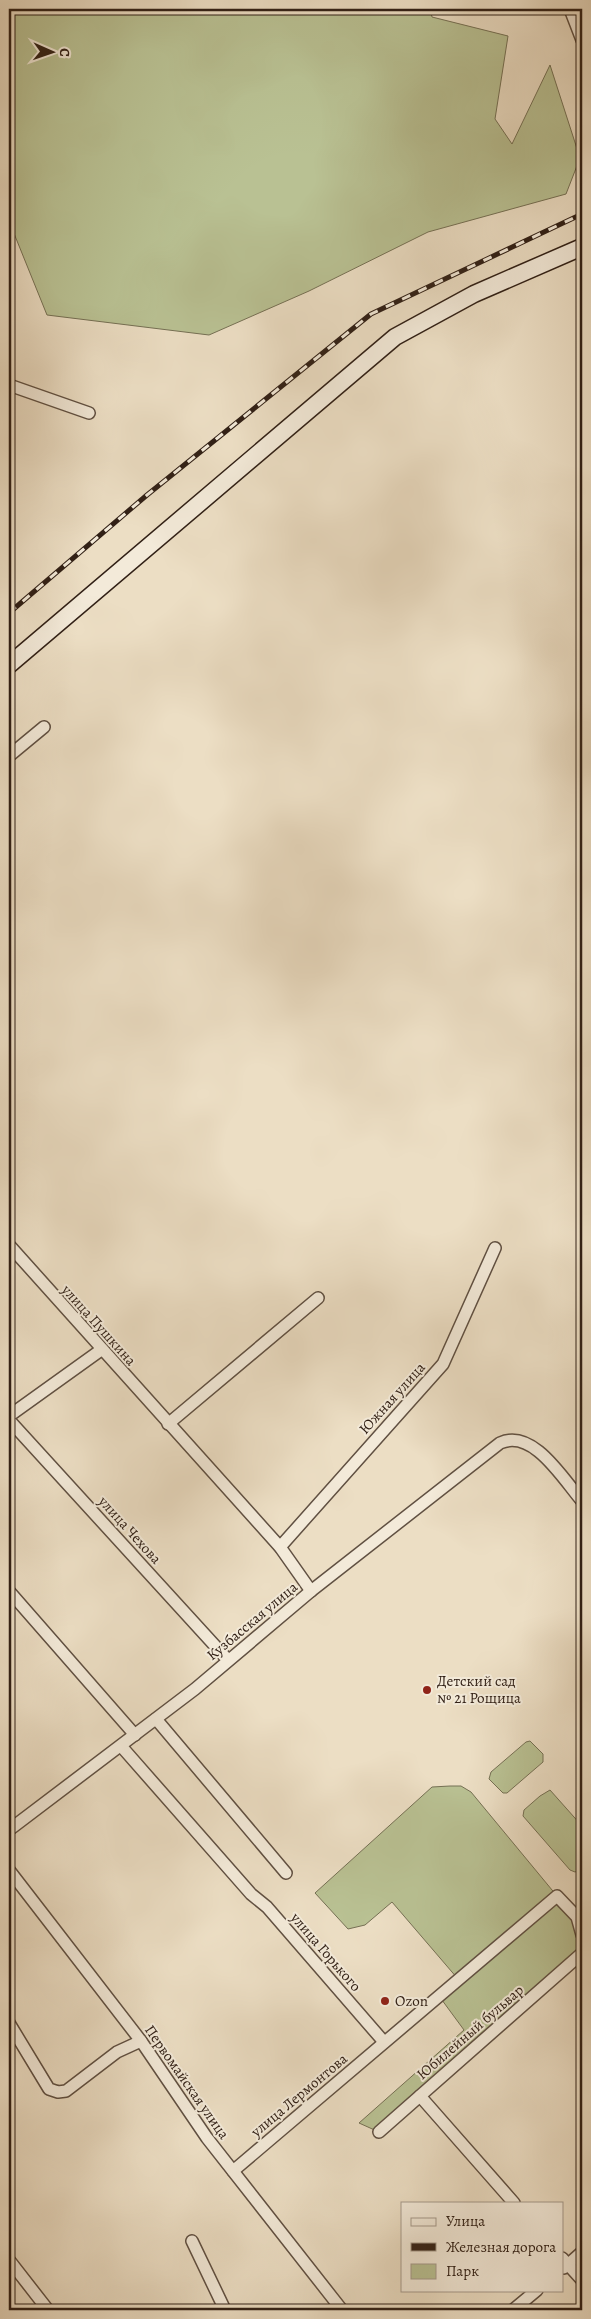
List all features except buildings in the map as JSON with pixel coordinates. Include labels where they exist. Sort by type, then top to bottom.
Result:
[{"type":"street","points":[[570,9],[582,40]]},
{"type":"street","points":[[9,664],[395,337],[474,294],[582,247]]},
{"type":"street","points":[[9,384],[89,413]]},
{"type":"street","points":[[9,756],[44,727]]},
{"type":"street","name":"улица Пушкина","points":[[9,1244],[101,1350],[280,1547],[311,1591]]},
{"type":"street","name":"Южная улица","points":[[280,1547],[443,1364],[495,1248]]},
{"type":"street","points":[[168,1424],[318,1298]]},
{"type":"street","points":[[9,1416],[101,1350]]},
{"type":"street","name":"улица Чехова","points":[[9,1420],[228,1660]]},
{"type":"street","name":"Кузбасская улица","points":[[9,1830],[156,1719],[311,1591],[500,1443],[516,1439],[534,1446],[582,1501]]},
{"type":"street","points":[[9,1592],[135,1735]]},
{"type":"street","points":[[156,1719],[286,1873]]},
{"type":"street","name":"улица Горького","points":[[121,1746],[251,1894],[267,1907],[384,2042]]},
{"type":"street","name":"Первомайская улица","points":[[9,1870],[141,2041],[207,2138],[342,2310]]},
{"type":"street","points":[[384,2042],[556,1896],[576,1917],[582,1935]]},
{"type":"street","points":[[581,1956],[582,1941]]},
{"type":"street","name":"Юбилейный бульвар","points":[[379,2132],[581,1956]]},
{"type":"street","points":[[9,2023],[50,2089],[58,2092],[66,2090],[117,2052],[141,2041]]},
{"type":"street","name":"улица Лермонтова","points":[[233,2171],[384,2042]]},
{"type":"street","points":[[420,2096],[513,2202]]},
{"type":"street","points":[[192,2242],[225,2310]]},
{"type":"street","points":[[582,2252],[564,2264],[582,2280]]},
{"type":"street","points":[[9,2260],[48,2310]]},
{"type":"street","points":[[513,2310],[535,2292]]},
{"type":"green space","points":[[14,9],[430,9],[432,17],[508,36],[495,119],[512,144],[550,65],[580,158],[566,194],[428,232],[309,291],[209,335],[47,315],[11,226]]},
{"type":"green space","points":[[530,1741],[543,1754],[543,1762],[507,1793],[503,1793],[489,1779],[491,1772],[526,1742]]},
{"type":"green space","points":[[461,1786],[471,1792],[557,1896],[582,1935],[580,1955],[379,2132],[359,2123],[464,2030],[439,1996],[458,1979],[392,1902],[365,1925],[348,1929],[315,1893],[432,1787]]},
{"type":"green space","points":[[550,1790],[582,1826],[581,1870],[575,1872],[570,1870],[523,1816],[524,1810]]},
{"type":"railway","points":[[9,613],[147,495],[371,314],[582,214]]},
{"type":"place","name":"Детский сад № 21 Рощица","points":[[427,1690]]},
{"type":"place","name":"Ozon","points":[[385,2001]]}]
